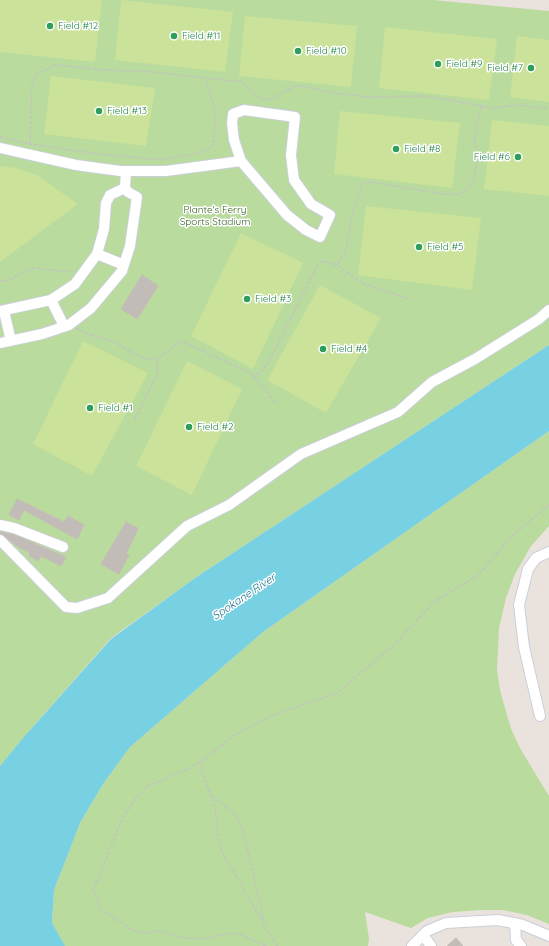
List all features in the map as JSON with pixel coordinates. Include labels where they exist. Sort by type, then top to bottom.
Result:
[{"type":"street","points":[[244,110],[296,117],[291,155],[294,180],[312,204],[330,215],[320,237],[306,230],[287,215],[241,161],[234,140],[233,114],[244,110]]},
{"type":"street","points":[[0,148],[76,165],[126,172],[166,171],[241,161]]},
{"type":"street","points":[[0,343],[42,334],[68,324],[92,308],[122,271],[130,246],[137,197],[128,192],[125,188],[126,172]]},
{"type":"street","points":[[11,341],[2,311],[51,300],[75,284],[97,254],[104,228],[106,203],[110,195],[125,188]]},
{"type":"street","points":[[97,254],[124,265]]},
{"type":"street","points":[[51,300],[68,324]]},
{"type":"street","points":[[0,540],[66,607],[77,608],[108,598],[186,526],[229,505],[301,454],[398,412],[432,382],[475,359],[540,319],[549,310]]},
{"type":"street","points":[[0,525],[14,528],[63,547]]},
{"type":"street","points":[[540,716],[524,647],[518,605],[528,569],[536,558],[549,552]]},
{"type":"street","points":[[412,946],[423,935],[446,923],[498,920],[514,923],[549,936]]},
{"type":"street","points":[[514,923],[516,940],[521,946]]},
{"type":"street","points":[[423,935],[431,946]]},
{"type":"path","points":[[30,144],[32,84],[35,75],[56,65],[104,70],[153,72],[242,82],[262,100],[271,99],[294,86],[303,86],[333,93],[370,97],[425,96],[494,108],[518,105],[549,109]]},
{"type":"path","points":[[0,137],[30,144],[98,154],[151,159],[164,159],[199,153],[213,146],[216,119],[214,105],[206,79]]},
{"type":"path","points":[[337,265],[345,254],[357,195],[362,184],[366,182],[377,183],[442,194],[458,194],[464,192],[470,186],[474,177],[477,154],[474,135],[482,106]]},
{"type":"path","points":[[254,375],[258,374],[268,363],[318,264],[322,261],[337,265],[364,284],[410,299]]},
{"type":"path","points":[[0,281],[9,280],[32,268],[70,272]]},
{"type":"path","points":[[68,324],[84,333],[112,341],[144,359],[157,359],[179,342],[184,342],[254,375],[275,402]]},
{"type":"path","points":[[136,420],[156,377],[158,370],[157,359]]},
{"type":"path","points":[[266,946],[242,935],[230,933],[204,939],[184,938],[160,932],[143,933],[130,929],[101,909],[93,890],[121,822],[135,798],[146,787],[188,769],[202,761],[236,734],[268,717],[337,693],[397,642],[434,602],[477,576],[513,535],[549,505]]},
{"type":"path","points":[[202,761],[203,776],[212,795],[215,807],[218,839],[224,856],[277,946]]},
{"type":"path","points":[[212,795],[236,816],[243,830],[264,923]]},
{"type":"green space","name":"Plante's Ferry Sports Stadium","points":[[0,0],[433,0],[549,11],[549,345],[195,578],[111,638],[0,766]]},
{"type":"green space","name":"Field #12","points":[[0,0],[102,0],[95,62],[0,52]]},
{"type":"green space","name":"Field #11","points":[[121,0],[233,12],[225,72],[115,60]]},
{"type":"green space","name":"Field #10","points":[[245,16],[357,26],[351,87],[239,76]]},
{"type":"green space","name":"Field #9","points":[[385,27],[497,39],[489,100],[379,88]]},
{"type":"green space","name":"Field #7","points":[[517,36],[549,40],[549,102],[510,97]]},
{"type":"green space","name":"Field #13","points":[[51,76],[155,88],[146,146],[44,134]]},
{"type":"green space","name":"Field #8","points":[[340,111],[460,123],[452,188],[334,174]]},
{"type":"green space","name":"Field #6","points":[[492,120],[549,126],[549,196],[484,189]]},
{"type":"green space","points":[[0,166],[16,168],[37,175],[78,204],[0,262]]},
{"type":"green space","name":"Field #5","points":[[366,206],[481,218],[472,290],[358,275]]},
{"type":"green space","name":"Field #3","points":[[241,233],[303,263],[253,369],[191,336]]},
{"type":"green space","name":"Field #4","points":[[320,285],[381,318],[326,413],[267,380]]},
{"type":"green space","name":"Field #1","points":[[83,341],[148,373],[92,476],[33,444]]},
{"type":"green space","name":"Field #2","points":[[187,361],[242,389],[192,495],[136,466]]},
{"type":"green space","points":[[549,431],[549,526],[531,546],[515,574],[506,598],[499,628],[497,670],[500,690],[511,729],[521,750],[549,796],[549,924],[527,915],[503,910],[482,910],[453,912],[428,918],[411,928],[365,912],[369,939],[368,946],[65,946],[52,923],[54,890],[80,823],[103,784],[130,747],[263,632]]},
{"type":"water","name":"Spokane River","points":[[549,345],[549,431],[263,632],[130,747],[103,784],[80,823],[54,890],[52,923],[65,946],[0,946],[0,766],[111,639],[195,578]]},
{"type":"building","points":[[142,275],[158,286],[137,319],[121,309]]},
{"type":"building","points":[[17,499],[64,522],[68,516],[84,525],[77,539],[24,510],[19,520],[9,515]]},
{"type":"building","points":[[126,522],[138,528],[126,554],[129,555],[119,574],[101,564]]},
{"type":"building","points":[[0,532],[12,534],[66,557],[61,566],[41,556],[38,561],[29,556],[30,553],[15,545],[0,534]]},
{"type":"building","points":[[456,938],[463,946],[447,946]]},
{"type":"place","name":"Field #12","points":[[50,26]]},
{"type":"place","name":"Field #11","points":[[174,36]]},
{"type":"place","name":"Field #10","points":[[298,51]]},
{"type":"place","name":"Field #9","points":[[438,64]]},
{"type":"place","name":"Field #7","points":[[531,68]]},
{"type":"place","name":"Field #13","points":[[99,111]]},
{"type":"place","name":"Field #8","points":[[396,149]]},
{"type":"place","name":"Field #6","points":[[518,157]]},
{"type":"place","name":"Field #5","points":[[419,247]]},
{"type":"place","name":"Field #3","points":[[247,299]]},
{"type":"place","name":"Field #4","points":[[323,349]]},
{"type":"place","name":"Field #1","points":[[90,408]]},
{"type":"place","name":"Field #2","points":[[189,427]]}]
